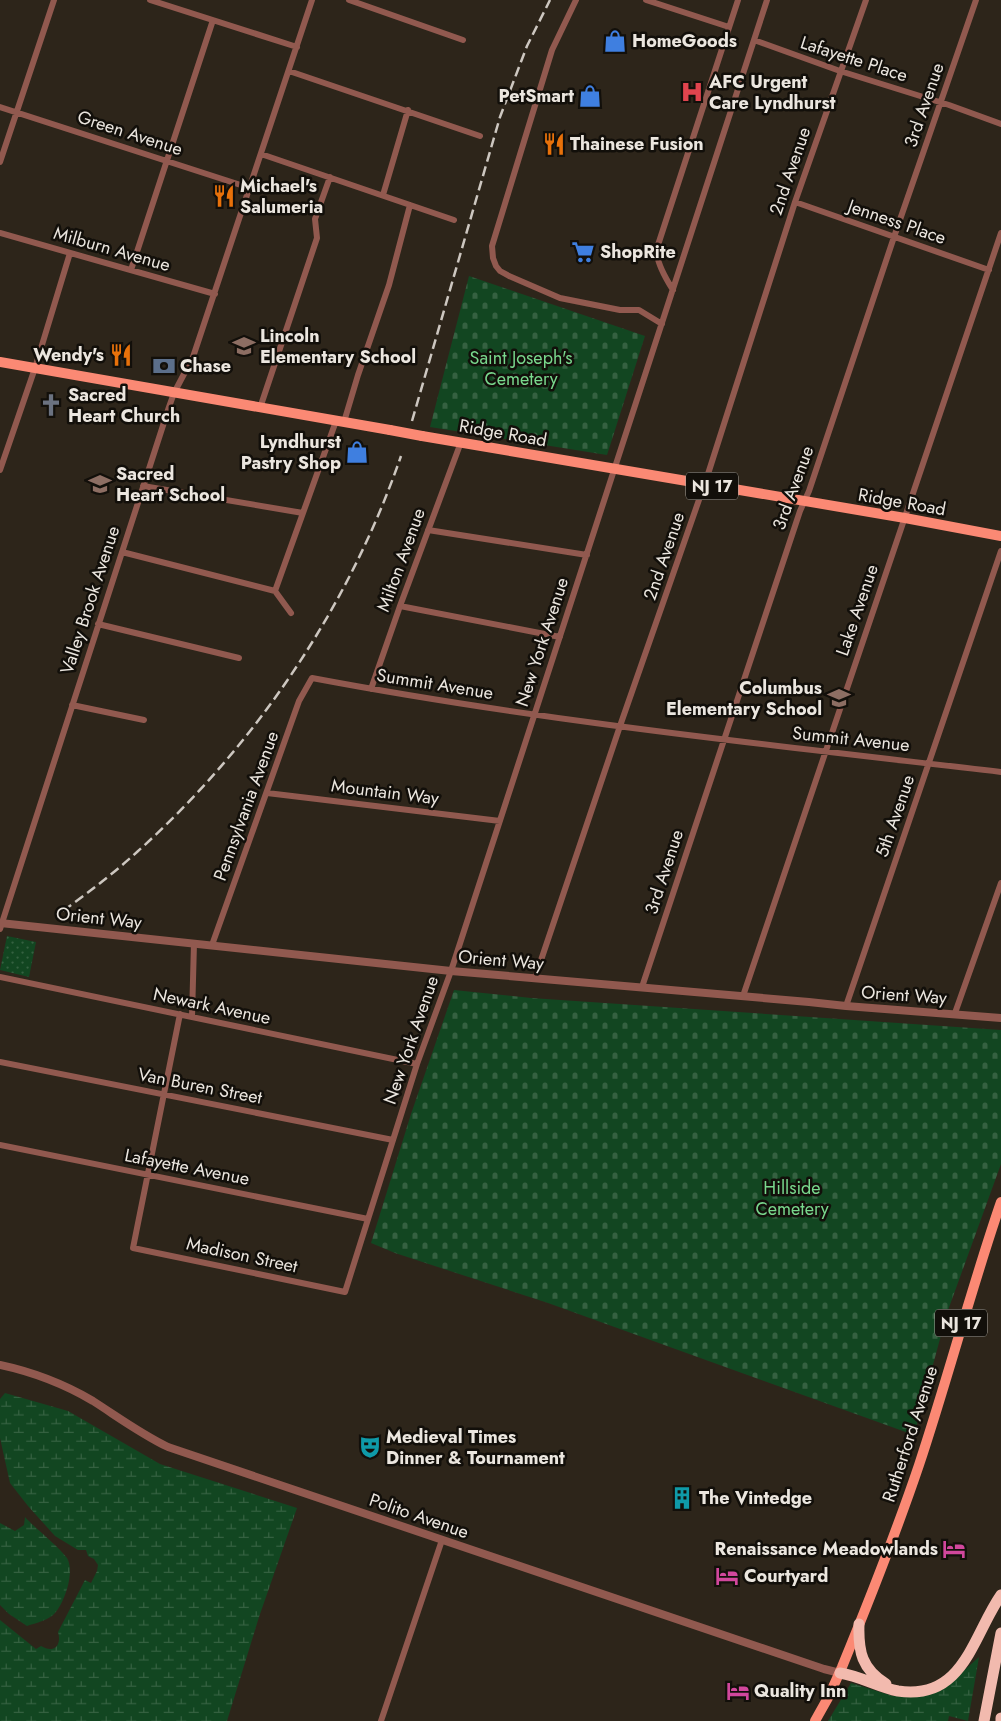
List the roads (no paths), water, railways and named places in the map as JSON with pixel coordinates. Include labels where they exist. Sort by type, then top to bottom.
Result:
[{"type":"highway","points":[[840,1673],[899,1691],[927,1689],[945,1681],[956,1672],[974,1647],[992,1607],[1001,1595]]},
{"type":"highway","points":[[859,1624],[859,1649],[864,1662],[880,1680],[899,1691]]},
{"type":"highway","points":[[984,1721],[1001,1633]]},
{"type":"main road","name":"Ridge Road","points":[[0,362],[1001,536]]},
{"type":"main road","name":"Rutherford Avenue","points":[[840,1673],[920,1460],[1001,1202]]},
{"type":"main road","name":"NJ 17","points":[[815,1721],[840,1673]]},
{"type":"street","points":[[0,162],[54,0]]},
{"type":"street","points":[[150,0],[296,47]]},
{"type":"street","name":"Valley Brook Avenue","points":[[0,925],[174,393],[194,357],[312,0]]},
{"type":"street","points":[[350,0],[463,40]]},
{"type":"street","points":[[576,0],[552,50],[492,246],[493,258],[500,271],[560,298],[620,310],[639,310],[662,324]]},
{"type":"street","points":[[646,0],[730,27]]},
{"type":"street","points":[[673,290],[666,279],[657,248],[738,0]]},
{"type":"street","name":"New York Avenue","points":[[345,1292],[393,1140],[451,971],[767,0]]},
{"type":"street","name":"2nd Avenue","points":[[535,978],[704,485],[795,202],[866,0]]},
{"type":"street","name":"3rd Avenue","points":[[642,987],[894,236],[976,0]]},
{"type":"street","points":[[131,270],[213,20]]},
{"type":"street","name":"Lafayette Place","points":[[754,40],[840,71],[1001,124]]},
{"type":"street","points":[[289,70],[480,136]]},
{"type":"street","name":"Green Avenue","points":[[0,106],[250,188]]},
{"type":"street","points":[[382,195],[408,110]]},
{"type":"street","points":[[261,154],[454,220]]},
{"type":"street","points":[[260,408],[317,238],[316,219],[330,177]]},
{"type":"street","name":"Jenness Place","points":[[795,202],[989,270]]},
{"type":"street","points":[[275,591],[303,512],[358,375],[390,285],[410,205]]},
{"type":"street","name":"Milburn Avenue","points":[[0,233],[215,294]]},
{"type":"street","name":"Lake Avenue","points":[[743,996],[1001,233]]},
{"type":"street","points":[[0,470],[35,368],[70,253]]},
{"type":"street","name":"Milton Avenue","points":[[371,689],[461,442]]},
{"type":"street","points":[[143,486],[303,512]]},
{"type":"street","points":[[428,530],[586,555]]},
{"type":"street","name":"5th Avenue","points":[[846,1006],[1001,551]]},
{"type":"street","points":[[122,552],[275,591],[291,613]]},
{"type":"street","points":[[400,606],[560,637]]},
{"type":"street","points":[[98,624],[239,658]]},
{"type":"street","name":"Summit Avenue","points":[[312,678],[371,689],[620,726],[1001,772]]},
{"type":"street","name":"Pennsylvania Avenue","points":[[212,945],[299,701],[312,678]]},
{"type":"street","points":[[72,705],[144,720]]},
{"type":"street","name":"Mountain Way","points":[[267,794],[500,821]]},
{"type":"street","points":[[955,1013],[1001,883]]},
{"type":"street","name":"Orient Way","points":[[0,925],[194,943],[451,971],[1001,1018]]},
{"type":"street","points":[[192,1017],[194,943]]},
{"type":"street","name":"Newark Avenue","points":[[0,977],[418,1064]]},
{"type":"street","points":[[147,1174],[180,1014]]},
{"type":"street","name":"Van Buren Street","points":[[0,1062],[393,1140]]},
{"type":"street","name":"Lafayette Avenue","points":[[0,1145],[368,1218]]},
{"type":"street","name":"Madison Street","points":[[147,1174],[133,1248],[345,1292]]},
{"type":"street","name":"Polito Avenue","points":[[0,1365],[25,1371],[70,1389],[140,1433],[168,1447],[840,1673]]},
{"type":"street","points":[[381,1721],[442,1540]]},
{"type":"railway","points":[[412,421],[500,117],[527,46],[550,0]]},
{"type":"railway","points":[[63,911],[92,890],[137,852],[180,811],[221,767],[259,720],[294,671],[326,620],[380,512],[401,456]]},
{"type":"place","name":"HomeGoods","points":[[615,41]]},
{"type":"place","name":"AFC Urgent Care Lyndhurst","points":[[692,92]]},
{"type":"place","name":"PetSmart","points":[[590,96]]},
{"type":"place","name":"Thainese Fusion","points":[[554,144]]},
{"type":"place","name":"Michael's Salumeria","points":[[224,196]]},
{"type":"place","name":"ShopRite","points":[[583,252]]},
{"type":"place","name":"Lincoln Elementary School","points":[[244,346]]},
{"type":"place","name":"Wendy's","points":[[121,355]]},
{"type":"place","name":"Chase","points":[[164,366]]},
{"type":"place","name":"Sacred Heart Church","points":[[51,405]]},
{"type":"place","name":"Lyndhurst Pastry Shop","points":[[357,452]]},
{"type":"place","name":"Sacred Heart School","points":[[100,484]]},
{"type":"place","name":"Columbus Elementary School","points":[[839,698]]},
{"type":"place","name":"Medieval Times Dinner & Tournament","points":[[370,1447]]},
{"type":"place","name":"The Vintedge","points":[[682,1498]]},
{"type":"place","name":"Renaissance Meadowlands","points":[[954,1549]]},
{"type":"place","name":"Courtyard","points":[[727,1576]]},
{"type":"place","name":"Quality Inn","points":[[738,1691]]},
{"type":"park label","name":"Saint Joseph's Cemetery","points":[[521,368]]},
{"type":"park label","name":"Hillside Cemetery","points":[[792,1198]]}]
